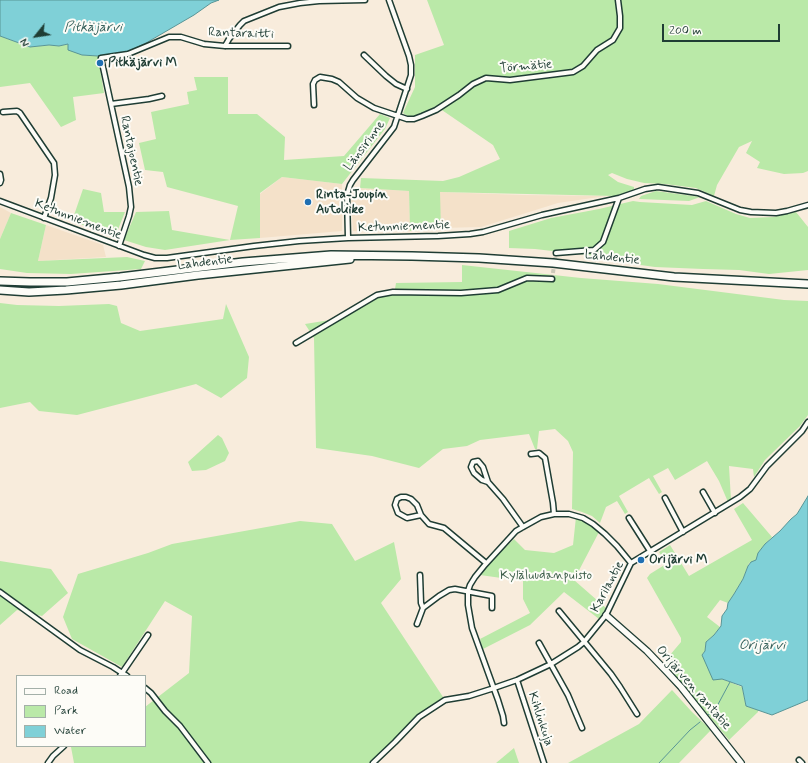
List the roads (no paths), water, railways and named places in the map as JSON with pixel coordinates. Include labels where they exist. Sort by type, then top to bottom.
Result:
[{"type":"highway","name":"Lahdentie","points":[[0,281],[67,282],[120,278],[242,262],[331,255],[479,258],[553,263],[674,277],[808,284]]},
{"type":"highway","name":"Lahdentie","points":[[0,290],[29,292],[66,290],[318,262],[412,256]]},
{"type":"highway","points":[[0,276],[30,282]]},
{"type":"street","points":[[225,46],[244,21],[279,7],[319,1],[365,0]]},
{"type":"street","name":"Länsirinne","points":[[348,238],[347,195],[350,185],[394,126],[407,89],[410,75],[411,65],[409,56],[389,0]]},
{"type":"street","name":"Törmätie","points":[[314,105],[312,84],[320,77],[339,82],[366,105],[407,119],[414,119],[436,110],[473,84],[486,78],[510,80],[573,72],[583,66],[597,50],[613,40],[620,28],[618,0]]},
{"type":"street","name":"Rantaraitti","points":[[101,58],[128,54],[175,37],[181,37],[204,44],[225,46],[288,46]]},
{"type":"street","points":[[364,55],[396,84],[407,89]]},
{"type":"street","name":"Rantajoentie","points":[[101,58],[129,187],[131,207],[119,246]]},
{"type":"street","points":[[111,104],[162,96]]},
{"type":"street","points":[[3,112],[17,111],[20,113],[54,163],[55,175],[51,198],[44,218]]},
{"type":"street","points":[[0,174],[2,180],[0,183]]},
{"type":"street","name":"Ketunniementie","points":[[0,201],[155,258],[167,258],[254,246],[348,238],[470,234],[483,232],[542,215],[619,198],[645,189],[658,187],[698,193],[740,210],[751,212],[776,213],[808,205]]},
{"type":"street","points":[[556,253],[594,250],[603,242],[619,198]]},
{"type":"street","points":[[296,343],[377,295],[393,292],[461,293],[498,290],[527,278],[552,279]]},
{"type":"street","name":"Karilantie","points":[[373,763],[419,717],[445,700],[469,696],[517,680],[551,664],[584,642],[606,615],[631,563],[740,497],[750,489],[767,466],[802,431],[808,422]]},
{"type":"street","points":[[531,454],[539,453],[546,458],[554,514]]},
{"type":"street","points":[[488,482],[482,480],[474,473],[471,467],[473,462],[478,461],[483,467],[488,482],[503,499],[523,527]]},
{"type":"street","points":[[703,492],[715,513]]},
{"type":"street","points":[[420,515],[407,518],[398,513],[395,505],[397,499],[406,497],[411,499],[417,505],[420,515],[429,524],[444,528],[486,563]]},
{"type":"street","points":[[664,498],[683,532]]},
{"type":"street","points":[[504,723],[494,688],[472,628],[468,605],[468,591],[475,577],[486,563],[516,531],[541,517],[554,514],[569,514],[583,518],[593,524],[617,546],[631,563]]},
{"type":"street","points":[[629,518],[650,551]]},
{"type":"street","points":[[420,575],[421,603],[423,608]]},
{"type":"street","points":[[417,624],[423,608],[439,596],[455,588],[492,596],[492,608]]},
{"type":"street","points":[[0,592],[80,650],[121,674],[148,635]]},
{"type":"street","points":[[559,611],[611,674],[637,714]]},
{"type":"street","name":"Orijärven rantatie","points":[[606,615],[648,651],[668,672],[741,763]]},
{"type":"street","points":[[539,643],[568,695],[582,728]]},
{"type":"street","name":"Kihlinkuja","points":[[517,680],[544,763]]},
{"type":"street","points":[[146,689],[180,726],[208,763]]},
{"type":"street","points":[[48,763],[63,747]]},
{"type":"water","name":"Pitkäjärvi","points":[[0,0],[219,0],[211,3],[194,15],[146,43],[123,54],[98,56],[82,55],[68,50],[68,44],[59,46],[49,45],[30,47],[0,36]]},
{"type":"water","name":"Orijärvi","points":[[808,496],[808,700],[772,715],[746,706],[742,686],[722,679],[713,680],[702,655],[705,651],[706,642],[721,626],[722,616],[743,579],[748,566],[751,562],[756,560],[758,553],[765,544],[797,514]]},
{"type":"waterway","points":[[708,715],[715,710],[730,682]]},
{"type":"waterway","points":[[659,763],[690,730],[700,722]]},
{"type":"tunnel","points":[[552,279],[556,253]]},
{"type":"place","name":"Pitkäjärvi M","points":[[100,63]]},
{"type":"place","name":"Rinta-Joupin Autoliike","points":[[308,202]]},
{"type":"place","name":"Orijärvi M","points":[[641,560]]},
{"type":"park label","name":"Kyläluudanpuisto","points":[[546,576]]}]
